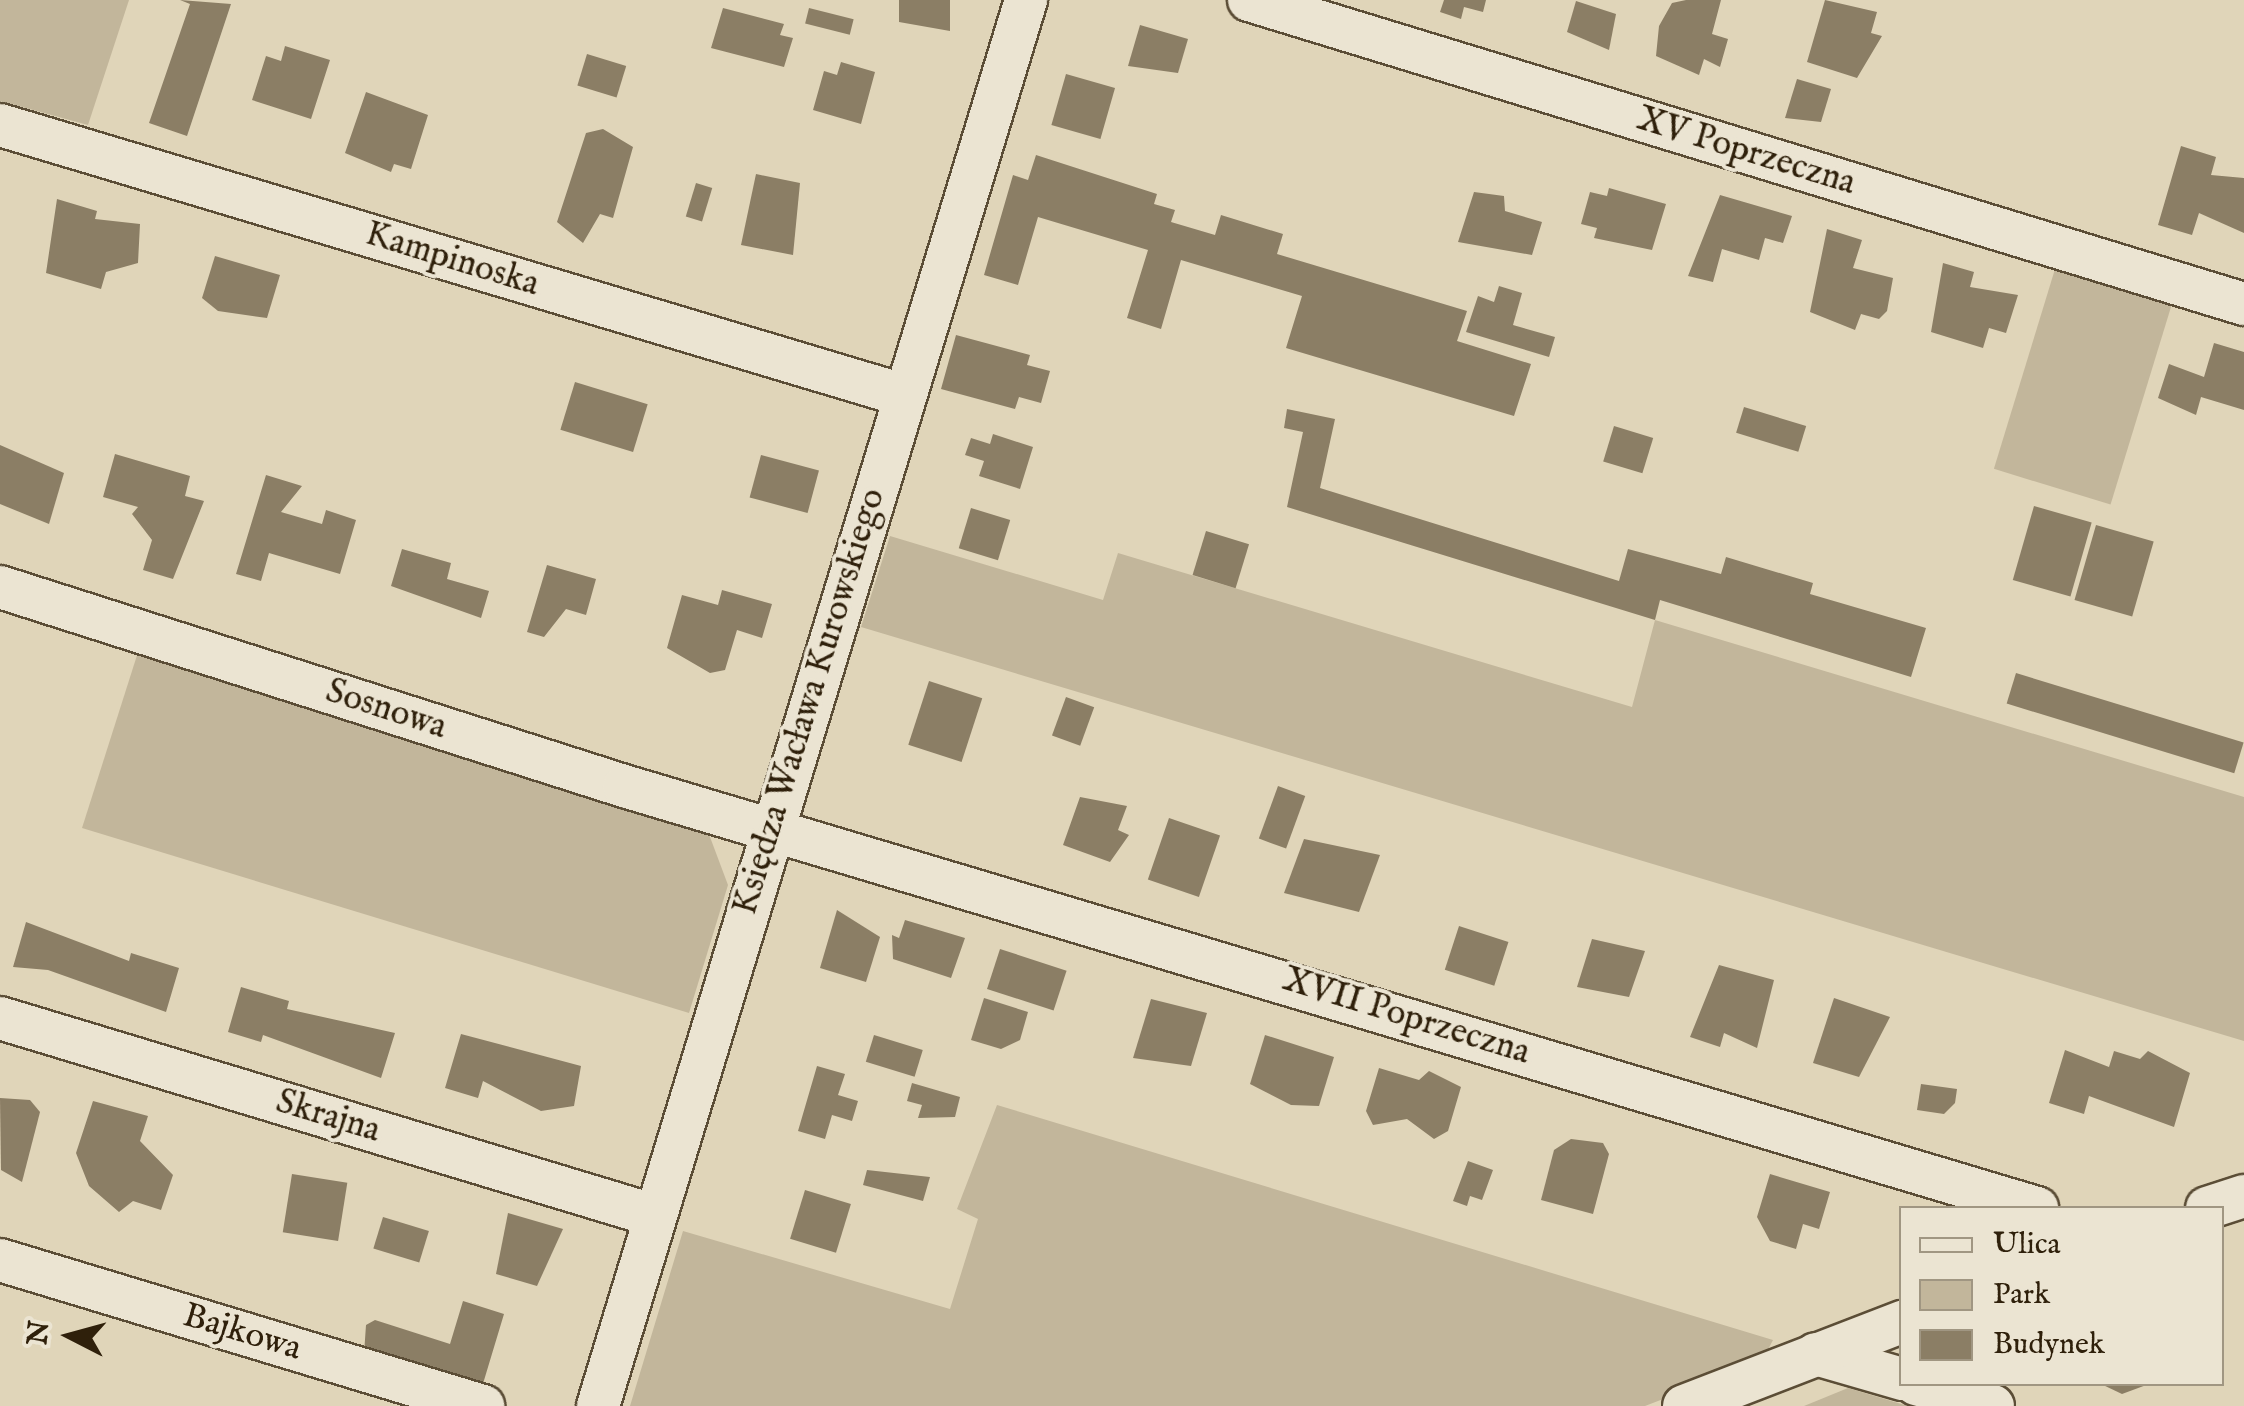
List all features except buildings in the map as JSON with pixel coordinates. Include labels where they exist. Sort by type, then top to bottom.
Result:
[{"type":"street","name":"Księdza Wacława Kurowskiego","points":[[598,1406],[1026,0]]},
{"type":"street","name":"XV Poprzeczna","points":[[1249,0],[2244,304]]},
{"type":"street","name":"Kampinoska","points":[[0,125],[904,395]]},
{"type":"street","name":"Sosnowa","points":[[0,587],[624,786],[774,825]]},
{"type":"street","name":"XVII Poprzeczna","points":[[774,825],[2030,1206]]},
{"type":"street","name":"Skrajna","points":[[0,1018],[656,1216]]},
{"type":"street","points":[[2213,1206],[2244,1196]]},
{"type":"street","name":"Bajkowa","points":[[0,1260],[483,1406]]},
{"type":"street","points":[[1684,1406],[1899,1323]]},
{"type":"street","points":[[1816,1354],[1899,1378]]},
{"type":"street","points":[[1923,1386],[1992,1406]]},
{"type":"green space","points":[[0,0],[129,0],[88,125],[0,101]]},
{"type":"green space","points":[[2055,269],[2172,305],[2111,505],[1994,469]]},
{"type":"green space","points":[[890,536],[1103,600],[1118,553],[1632,707],[1655,620],[2244,797],[2244,1041],[861,627]]},
{"type":"green space","points":[[139,649],[707,829],[728,885],[689,1013],[82,828]]},
{"type":"green space","points":[[997,1105],[1773,1340],[1762,1361],[1645,1406],[630,1406],[683,1231],[950,1309],[978,1219],[957,1209]]},
{"type":"green space","points":[[1848,1388],[1908,1406],[1804,1406]]}]
